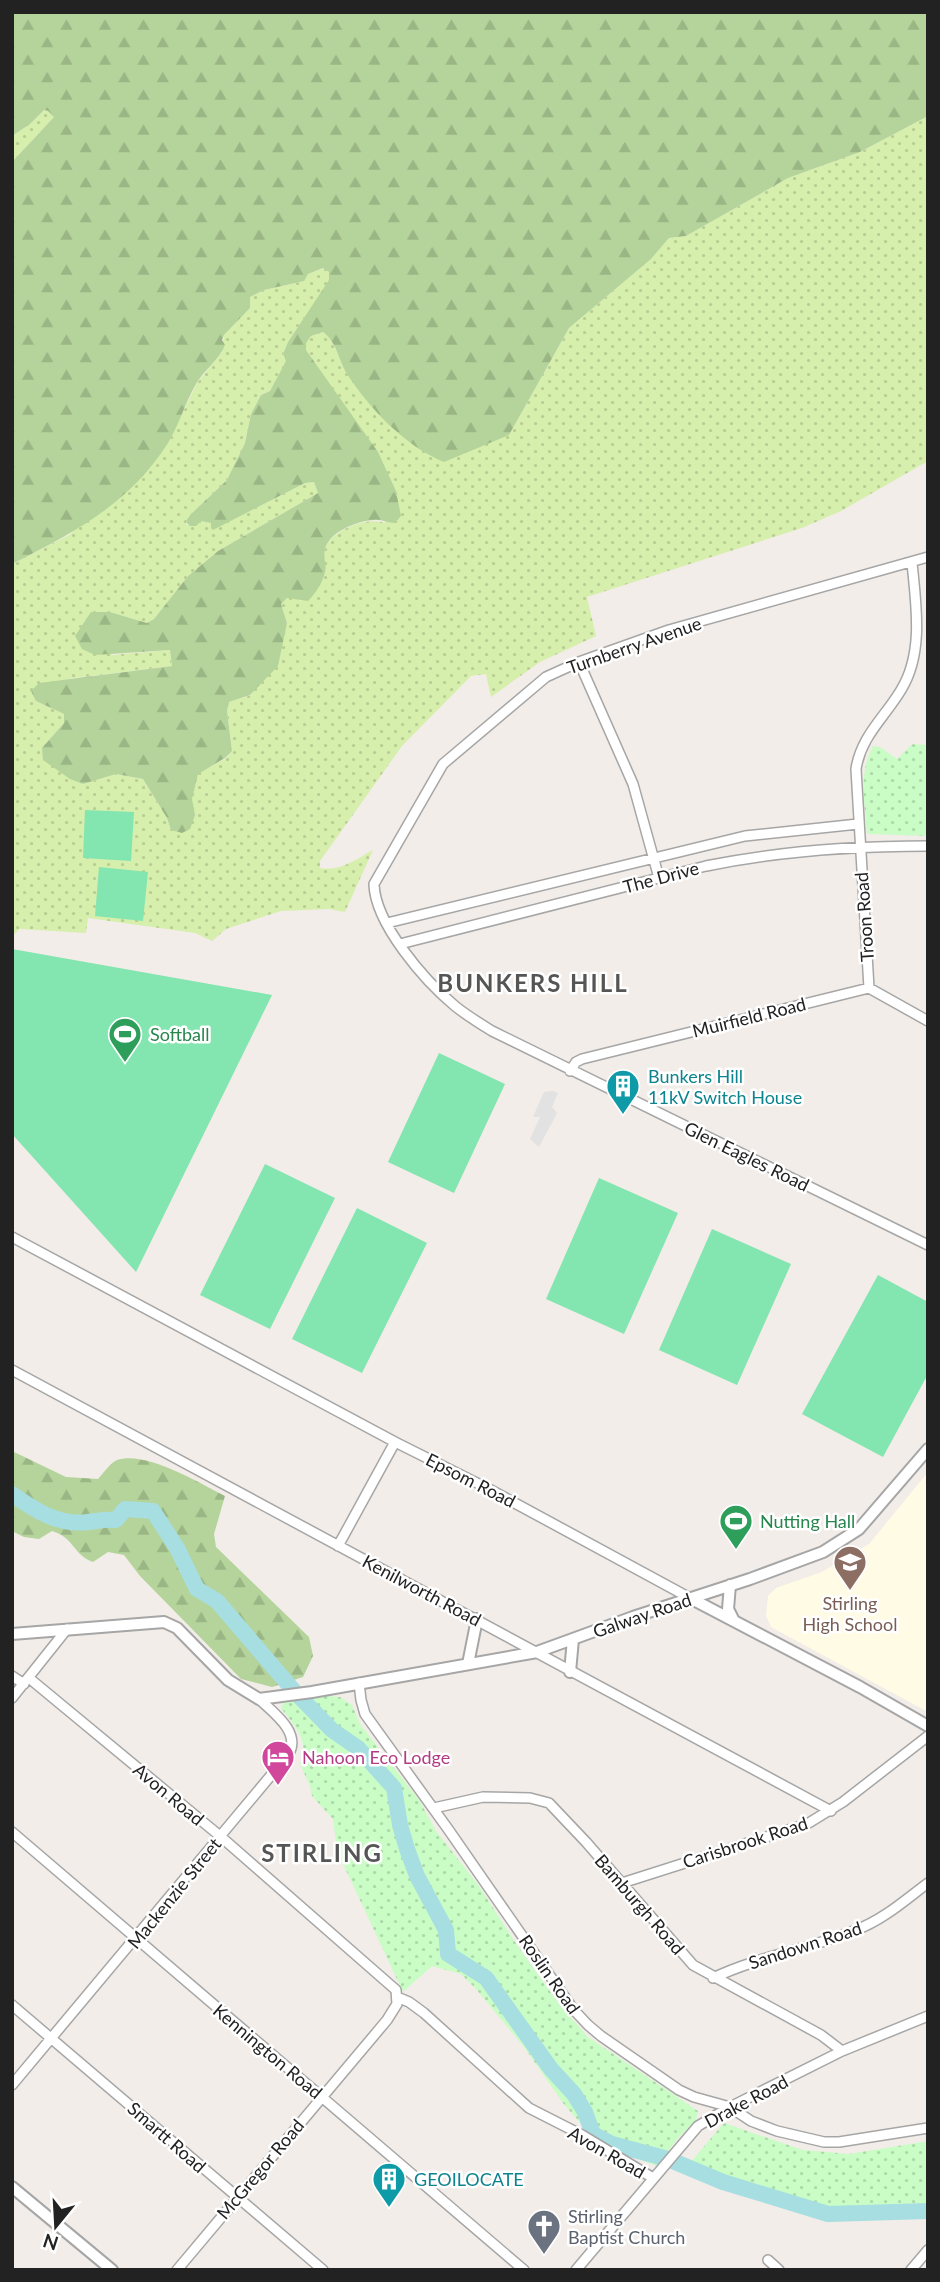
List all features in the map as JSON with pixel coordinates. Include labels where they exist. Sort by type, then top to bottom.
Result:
[{"type":"street","name":"Turnberry Avenue","points":[[400,944],[377,903],[374,884],[443,764],[546,677],[579,662],[669,630],[928,558]]},
{"type":"street","name":"Troon Road","points":[[869,988],[858,824],[858,758],[864,741],[900,693],[911,669],[916,630],[912,563]]},
{"type":"street","points":[[579,662],[633,784],[659,878]]},
{"type":"street","name":"The Drive","points":[[387,922],[745,836],[858,824]]},
{"type":"street","name":"The Drive","points":[[400,944],[748,857],[860,846],[928,846]]},
{"type":"street","name":"Glen Eagles Road","points":[[400,944],[428,981],[457,1007],[492,1031],[928,1245]]},
{"type":"street","points":[[869,988],[928,1021]]},
{"type":"street","name":"Muirfield Road","points":[[570,1071],[576,1062],[582,1059],[869,988]]},
{"type":"street","name":"Epsom Road","points":[[12,1237],[860,1686],[928,1726]]},
{"type":"street","name":"Kenilworth Road","points":[[12,1370],[831,1811]]},
{"type":"street","points":[[338,1546],[395,1441]]},
{"type":"street","name":"Galway Road","points":[[259,1699],[537,1652],[802,1561],[845,1540],[874,1514],[928,1449]]},
{"type":"street","points":[[730,1586],[728,1609],[733,1619]]},
{"type":"street","points":[[468,1664],[477,1619]]},
{"type":"street","points":[[12,1634],[159,1621],[168,1623],[177,1628],[228,1680],[259,1699]]},
{"type":"street","points":[[12,1698],[68,1629]]},
{"type":"street","points":[[570,1672],[573,1639]]},
{"type":"street","name":"Avon Road","points":[[12,1676],[26,1681],[220,1836],[390,1983],[396,1990],[397,2001],[409,2002],[424,2013],[529,2108],[582,2135],[653,2178]]},
{"type":"street","name":"Roslin Road","points":[[359,1683],[360,1700],[365,1714],[434,1808],[573,2009],[588,2025],[679,2090],[730,2107],[751,2121],[776,2131],[824,2142],[853,2141],[928,2128]]},
{"type":"street","name":"Mackenzie Street","points":[[12,2085],[288,1755],[293,1746],[291,1734],[259,1699]]},
{"type":"street","name":"Carisbrook Road","points":[[622,1883],[807,1824],[831,1811],[928,1736]]},
{"type":"street","name":"Bamburgh Road","points":[[434,1808],[483,1797],[530,1798],[549,1803],[693,1965],[821,2035],[842,2051]]},
{"type":"street","name":"Kennington Road","points":[[12,1832],[524,2270]]},
{"type":"street","name":"Sandown Road","points":[[713,1978],[751,1963],[857,1930],[887,1914],[928,1883]]},
{"type":"street","name":"McGregor Road","points":[[177,2270],[387,2020],[397,2001]]},
{"type":"street","name":"Smartt Road","points":[[12,2005],[323,2270]]},
{"type":"street","name":"Drake Road","points":[[576,2270],[698,2126],[842,2051],[928,2016]]},
{"type":"street","points":[[12,2187],[112,2270]]},
{"type":"street","points":[[911,2270],[927,2252]]},
{"type":"street","points":[[768,2260],[779,2270]]},
{"type":"shaded area","points":[[544,1092],[558,1093],[552,1107],[557,1113],[539,1147],[530,1139],[540,1117],[533,1117]]},
{"type":"shaded area","name":"Stirling High School","points":[[928,1472],[928,1712],[771,1627],[766,1616],[768,1596],[776,1588],[822,1572],[869,1544]]},
{"type":"green space","points":[[12,12],[928,12],[928,116],[860,152],[788,178],[686,236],[669,238],[651,259],[569,328],[509,435],[444,462],[402,436],[378,413],[347,374],[334,346],[323,332],[311,336],[306,343],[306,350],[378,452],[396,491],[401,516],[395,523],[367,521],[337,533],[327,544],[324,576],[313,595],[308,601],[287,598],[281,604],[287,623],[278,666],[250,695],[229,702],[227,711],[232,751],[198,774],[192,799],[195,815],[190,829],[182,833],[171,830],[167,818],[143,779],[116,774],[83,784],[70,779],[43,760],[42,748],[64,723],[64,714],[36,701],[31,691],[39,683],[172,666],[170,650],[95,655],[82,649],[75,636],[91,612],[110,612],[147,623],[154,619],[188,576],[218,551],[318,493],[314,482],[305,483],[213,530],[211,523],[201,521],[196,526],[190,526],[186,522],[227,480],[245,443],[251,414],[261,395],[270,391],[286,361],[283,354],[288,342],[329,280],[329,272],[323,268],[308,274],[304,281],[264,290],[250,297],[250,308],[224,335],[222,340],[225,345],[196,384],[168,443],[153,464],[118,500],[99,514],[79,528],[12,564],[12,162],[54,117],[44,110],[12,136]]},
{"type":"green space","points":[[44,110],[54,117],[12,162],[12,136]]},
{"type":"green space","points":[[928,116],[928,461],[841,511],[802,528],[587,597],[596,636],[540,662],[491,697],[486,674],[471,676],[402,746],[320,861],[320,868],[334,868],[348,864],[373,850],[345,912],[329,909],[281,911],[226,929],[212,941],[195,933],[88,918],[86,933],[20,929],[12,936],[12,564],[69,535],[169,441],[197,383],[222,352],[224,335],[250,308],[250,297],[264,290],[303,281],[308,274],[324,268],[329,272],[330,280],[288,342],[283,354],[287,361],[270,391],[261,395],[251,414],[245,443],[227,480],[190,515],[187,525],[201,521],[211,523],[214,529],[305,483],[314,482],[318,493],[218,551],[188,576],[154,619],[147,623],[110,612],[111,655],[170,650],[172,666],[68,679],[36,701],[64,714],[64,723],[42,748],[83,784],[116,774],[143,779],[167,818],[171,830],[195,815],[191,799],[198,773],[225,759],[232,751],[227,711],[229,702],[251,695],[287,623],[281,604],[287,598],[295,597],[301,601],[325,572],[325,550],[334,536],[360,523],[385,523],[341,401],[306,350],[305,343],[311,336],[323,332],[329,336],[347,373],[509,435],[569,328],[651,259],[669,238],[686,236],[788,178],[860,152]]},
{"type":"green space","points":[[912,744],[928,745],[928,836],[867,834],[864,778],[868,756],[873,746],[880,747],[897,759]]},
{"type":"green space","points":[[85,810],[134,812],[131,861],[83,858]]},
{"type":"green space","points":[[99,867],[148,872],[143,921],[95,916]]},
{"type":"green space","name":"Softball","points":[[12,949],[272,995],[136,1272],[12,1134]]},
{"type":"green space","points":[[439,1053],[505,1084],[454,1193],[388,1162]]},
{"type":"green space","points":[[265,1164],[335,1198],[270,1329],[200,1295]]},
{"type":"green space","points":[[599,1178],[678,1213],[624,1334],[546,1299]]},
{"type":"green space","points":[[357,1208],[427,1243],[362,1373],[292,1339]]},
{"type":"green space","points":[[712,1229],[791,1264],[737,1385],[659,1350]]},
{"type":"green space","points":[[878,1275],[928,1302],[928,1374],[883,1457],[802,1414]]},
{"type":"green space","points":[[12,1451],[66,1477],[98,1479],[117,1460],[142,1460],[172,1469],[225,1496],[214,1534],[216,1547],[309,1637],[313,1656],[303,1677],[272,1687],[241,1679],[140,1576],[124,1555],[108,1552],[93,1562],[81,1555],[60,1534],[52,1531],[39,1539],[24,1537],[12,1531]]},
{"type":"green space","points":[[340,1697],[352,1705],[360,1724],[419,1800],[436,1831],[479,1886],[559,2004],[588,2037],[698,2111],[696,2120],[657,2166],[627,2155],[592,2137],[563,2103],[524,2047],[461,1974],[432,1966],[403,1992],[337,1851],[333,1819],[312,1796],[300,1764],[304,1748],[300,1734],[281,1708],[285,1700]]},
{"type":"green space","points":[[724,2123],[803,2150],[849,2154],[928,2141],[928,2203],[821,2209],[689,2164]]},
{"type":"waterway","points":[[12,1494],[38,1511],[67,1522],[116,1520],[125,1509],[153,1511],[177,1548],[197,1589],[217,1601],[294,1691],[332,1730],[358,1748],[394,1788],[407,1849],[417,1876],[446,1930],[448,1954],[486,1978],[551,2069],[574,2094],[585,2112],[593,2134],[612,2144],[668,2159],[723,2182],[828,2214],[928,2211]]},
{"type":"place","name":"Softball","points":[[125,1064]]},
{"type":"place","name":"Bunkers Hill 11kV Switch House","points":[[623,1116]]},
{"type":"place","name":"Nutting Hall","points":[[736,1551]]},
{"type":"place","name":"Stirling High School","points":[[850,1592]]},
{"type":"place","name":"Nahoon Eco Lodge","points":[[278,1787]]},
{"type":"place","name":"GEOILOCATE","points":[[389,2209]]},
{"type":"place","name":"Stirling Baptist Church","points":[[544,2256]]},
{"type":"district","name":"BUNKERS HILL","points":[[533,982]]},
{"type":"district","name":"STIRLING","points":[[322,1852]]}]
